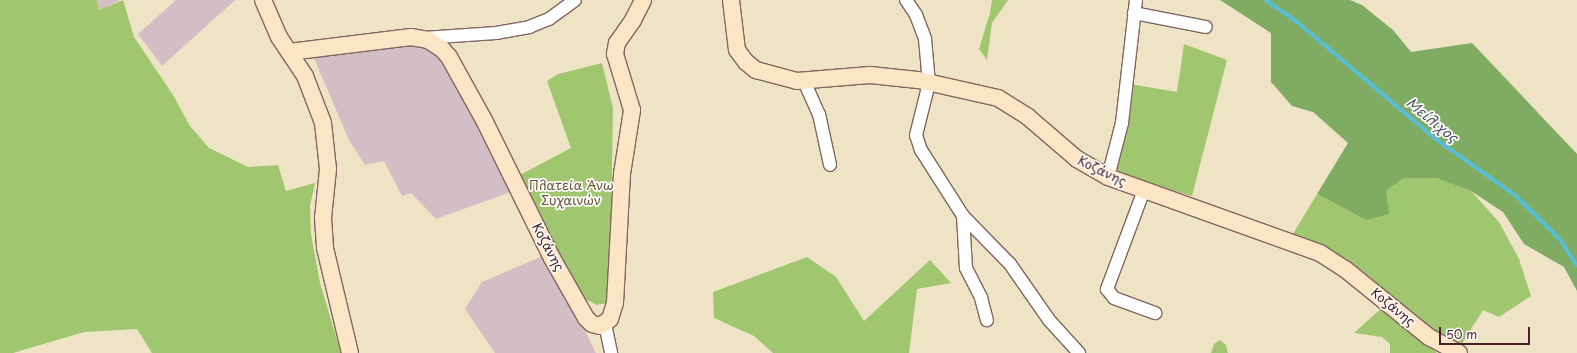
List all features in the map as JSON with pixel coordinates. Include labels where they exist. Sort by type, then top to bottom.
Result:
[{"type":"street","points":[[263,0],[272,22],[314,95],[326,133],[328,169],[323,218],[325,248],[350,353]]},
{"type":"street","points":[[423,38],[496,34],[529,27],[549,19],[575,0]]},
{"type":"street","points":[[611,353],[605,324],[610,319],[615,303],[622,174],[632,110],[615,54],[618,43],[633,20],[643,0]]},
{"type":"street","name":"Κοζάνης","points":[[732,0],[735,46],[741,57],[751,67],[792,81],[870,75],[971,90],[1002,100],[1028,117],[1080,162],[1108,176],[1320,253],[1345,269],[1429,337],[1459,353]]},
{"type":"street","points":[[906,0],[916,15],[925,40],[929,83],[916,135],[921,150],[963,216],[1010,264],[1049,320],[1079,353]]},
{"type":"street","points":[[1108,176],[1122,123],[1136,0]]},
{"type":"street","points":[[1134,12],[1206,27]]},
{"type":"street","name":"Κοζάνης","points":[[289,52],[406,37],[423,38],[437,45],[449,57],[586,318],[592,324],[605,324]]},
{"type":"street","points":[[804,81],[819,114],[830,165]]},
{"type":"street","points":[[1144,190],[1108,289],[1114,298],[1156,313]]},
{"type":"street","points":[[963,216],[966,268],[981,298],[987,320]]},
{"type":"shaded area","points":[[97,0],[121,0],[99,10]]},
{"type":"shaded area","points":[[176,0],[235,0],[162,66],[138,34]]},
{"type":"shaded area","points":[[423,43],[439,54],[511,192],[436,219],[411,193],[402,196],[384,161],[365,165],[349,140],[313,56]]},
{"type":"shaded area","points":[[545,255],[596,353],[495,353],[465,309],[482,282]]},
{"type":"green space","points":[[0,0],[97,0],[99,10],[123,0],[134,37],[173,95],[190,126],[209,148],[248,167],[278,165],[286,191],[315,183],[310,206],[311,234],[320,283],[341,353],[152,353],[137,329],[84,332],[13,353],[0,353]]},
{"type":"green space","points":[[992,0],[1008,0],[992,23],[987,60],[979,49],[990,13]]},
{"type":"green space","points":[[1220,0],[1350,0],[1362,5],[1393,30],[1411,52],[1472,43],[1577,154],[1577,291],[1564,267],[1524,244],[1503,212],[1471,191],[1436,178],[1404,178],[1386,191],[1389,214],[1366,220],[1317,194],[1348,143],[1313,112],[1292,106],[1271,82],[1271,33]]},
{"type":"green space","points":[[1184,44],[1227,60],[1192,196],[1116,173],[1115,162],[1130,84],[1177,92]]},
{"type":"green space","name":"Πλατεία Άνω Συχαινών","points":[[602,63],[613,108],[610,278],[607,303],[597,305],[585,299],[571,277],[518,176],[571,148],[547,81],[558,74]]},
{"type":"green space","points":[[1404,178],[1436,178],[1471,191],[1499,222],[1519,259],[1531,296],[1499,317],[1483,310],[1458,350],[1319,246],[1293,234],[1317,194],[1366,220],[1386,191]]},
{"type":"green space","points":[[807,257],[836,277],[864,321],[930,260],[951,283],[917,289],[909,353],[773,353],[754,336],[714,318],[713,292]]},
{"type":"green space","points":[[1384,306],[1437,353],[1390,353],[1390,344],[1382,337],[1354,333]]},
{"type":"green space","points":[[1220,340],[1226,345],[1228,353],[1211,353],[1214,344]]},
{"type":"waterway","name":"Μείλιχος","points":[[1266,0],[1300,24],[1436,139],[1515,195],[1560,239],[1577,265]]}]
